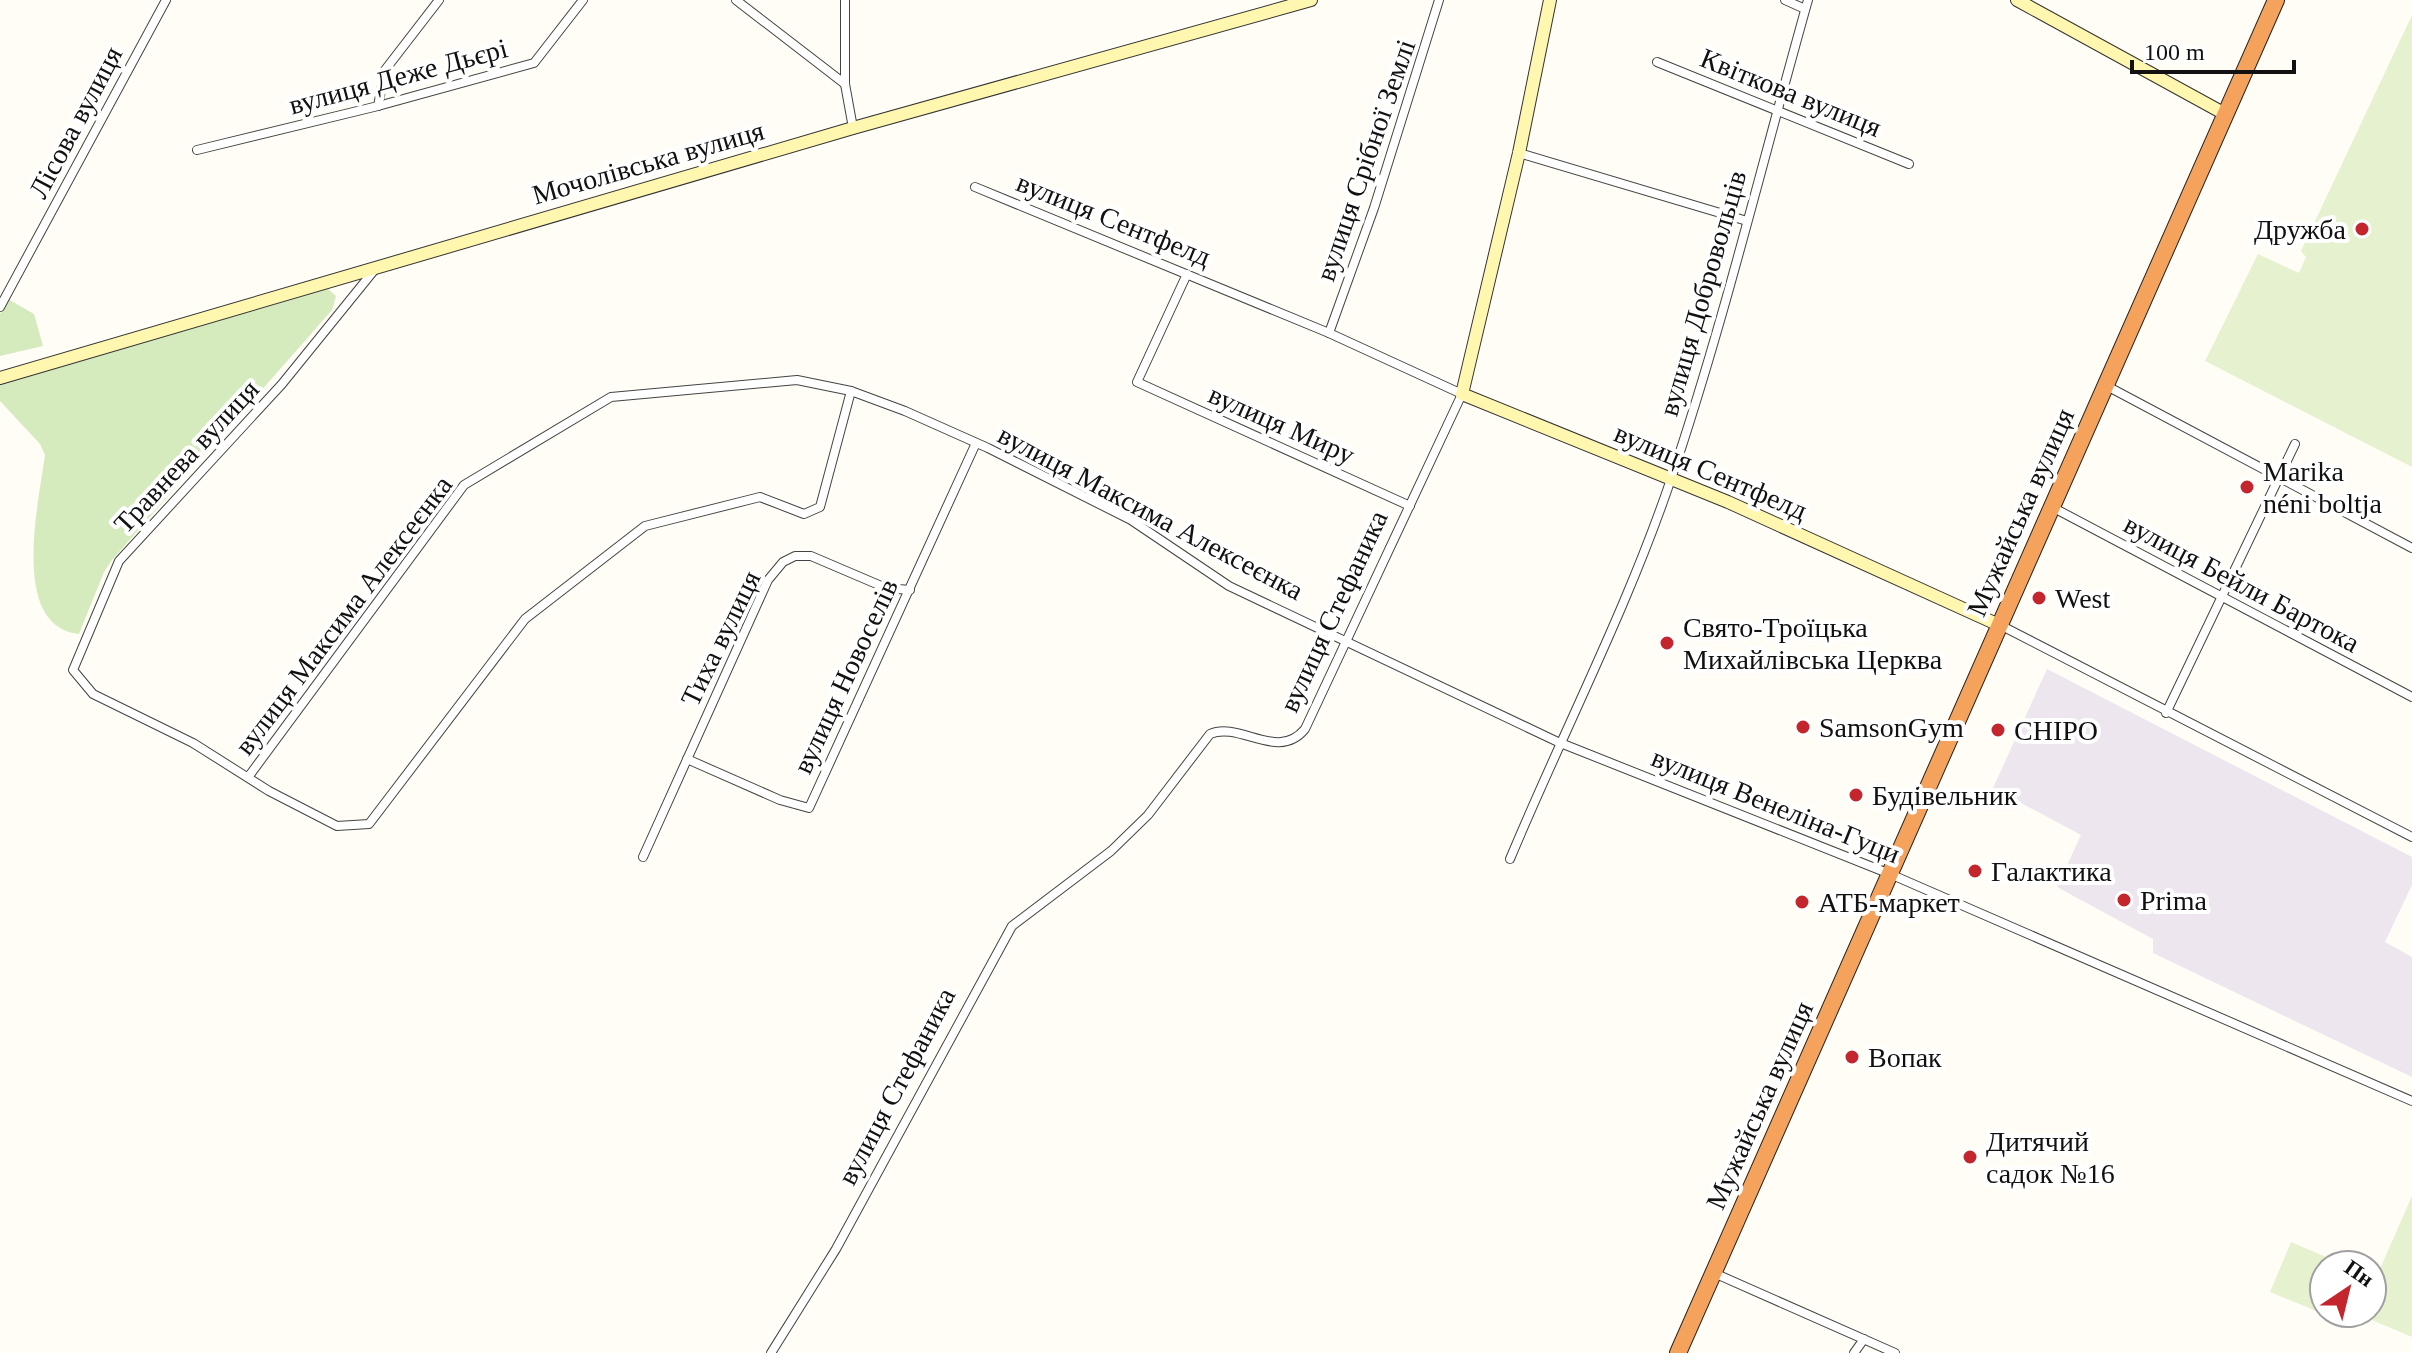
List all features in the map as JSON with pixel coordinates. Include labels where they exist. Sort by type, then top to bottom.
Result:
[{"type":"highway","name":"Мужайська вулиця","points":[[1678,1353],[2276,0]]},
{"type":"main road","name":"Мочолівська вулиця","points":[[0,378],[853,128],[1311,0]]},
{"type":"main road","name":"вулиця Стефаника","points":[[1462,394],[1519,153],[1550,0]]},
{"type":"main road","points":[[2017,0],[2225,114]]},
{"type":"main road","name":"вулиця Сентфелд","points":[[1462,394],[1671,479],[1999,625]]},
{"type":"street","name":"Лісова вулиця","points":[[0,307],[166,0]]},
{"type":"street","points":[[378,106],[385,70],[439,0]]},
{"type":"street","name":"вулиця Деже Дьєрі","points":[[197,150],[378,106],[534,63],[583,0]]},
{"type":"street","points":[[736,0],[845,84]]},
{"type":"street","points":[[845,0],[845,84],[853,128]]},
{"type":"street","name":"вулиця Срібної Землі","points":[[1329,333],[1374,208],[1439,0]]},
{"type":"street","points":[[1785,0],[1807,4]]},
{"type":"street","name":"вулиця Добровольців","points":[[1510,859],[1558,742],[1624,599],[1671,479],[1807,4]]},
{"type":"street","name":"Квіткова вулиця","points":[[1657,62],[1909,164]]},
{"type":"street","points":[[1519,153],[1747,221]]},
{"type":"street","name":"вулиця Сентфелд","points":[[975,187],[1329,333],[1462,394]]},
{"type":"street","name":"Травнева вулиця","points":[[249,776],[193,743],[93,694],[73,670],[119,561],[282,384],[379,265]]},
{"type":"street","name":"вулиця Миру","points":[[1187,274],[1137,382],[1410,506]]},
{"type":"street","name":"вулиця Максима Алексеєнка","points":[[249,776],[464,485],[611,397],[797,380],[851,391],[976,443],[1131,520],[1229,586],[1347,639]]},
{"type":"street","points":[[2104,384],[2412,548]]},
{"type":"street","points":[[249,776],[337,826],[369,824],[525,619],[645,526],[760,497],[804,514],[820,507],[851,391]]},
{"type":"street","name":"вулиця Стефаника","points":[[771,1353],[836,1249],[1012,926],[1111,851],[1148,815],[1210,734],[1223,728],[1268,742],[1286,742],[1298,737],[1462,394]]},
{"type":"street","name":"вулиця Новоселів","points":[[687,759],[780,800],[809,808],[976,443]]},
{"type":"street","points":[[2166,713],[2295,444]]},
{"type":"street","name":"вулиця Бейли Бартока","points":[[2052,507],[2219,598],[2412,697]]},
{"type":"street","name":"Тиха вулиця","points":[[643,857],[768,580],[783,562],[795,556],[811,556],[886,588],[910,590]]},
{"type":"street","name":"вулиця Сентфелд","points":[[1999,625],[2412,837]]},
{"type":"street","name":"вулиця Венеліна-Гуци","points":[[1347,639],[1558,742],[1890,874],[2412,1101]]},
{"type":"street","points":[[1714,1273],[1895,1353]]},
{"type":"street","points":[[1854,1353],[1864,1339]]},
{"type":"shaded area","points":[[2047,669],[2412,857],[2412,885],[2385,942],[2412,957],[2412,1077],[2153,953],[2153,939],[2057,887],[2081,835],[1993,788]]},
{"type":"green space","name":"Дружба","points":[[2412,15],[2412,467],[2205,361],[2258,254],[2299,273],[2306,257],[2301,251]]},
{"type":"green space","points":[[328,289],[336,296],[332,310],[112,560],[104,572],[79,634],[57,626],[43,610],[36,586],[34,559],[45,455],[40,444],[0,401],[0,384]]},
{"type":"green space","points":[[8,299],[34,314],[43,346],[0,356],[0,314]]},
{"type":"green space","points":[[2412,1196],[2412,1337],[2388,1327],[2388,1251]]},
{"type":"green space","points":[[2291,1242],[2308,1249],[2308,1308],[2270,1292]]},
{"type":"place","name":"Дружба","points":[[2362,229]]},
{"type":"place","name":"Marika néni boltja","points":[[2247,487]]},
{"type":"place","name":"West","points":[[2039,598]]},
{"type":"place","name":"Свято-Троїцька Михайлівська Церква","points":[[1667,643]]},
{"type":"place","name":"SamsonGym","points":[[1803,727]]},
{"type":"place","name":"CHIPO","points":[[1998,730]]},
{"type":"place","name":"Будівельник","points":[[1856,795]]},
{"type":"place","name":"Галактика","points":[[1975,871]]},
{"type":"place","name":"Prima","points":[[2124,900]]},
{"type":"place","name":"АТБ-маркет","points":[[1802,902]]},
{"type":"place","name":"Вопак","points":[[1852,1057]]},
{"type":"place","name":"Дитячий садок №16","points":[[1970,1157]]}]
